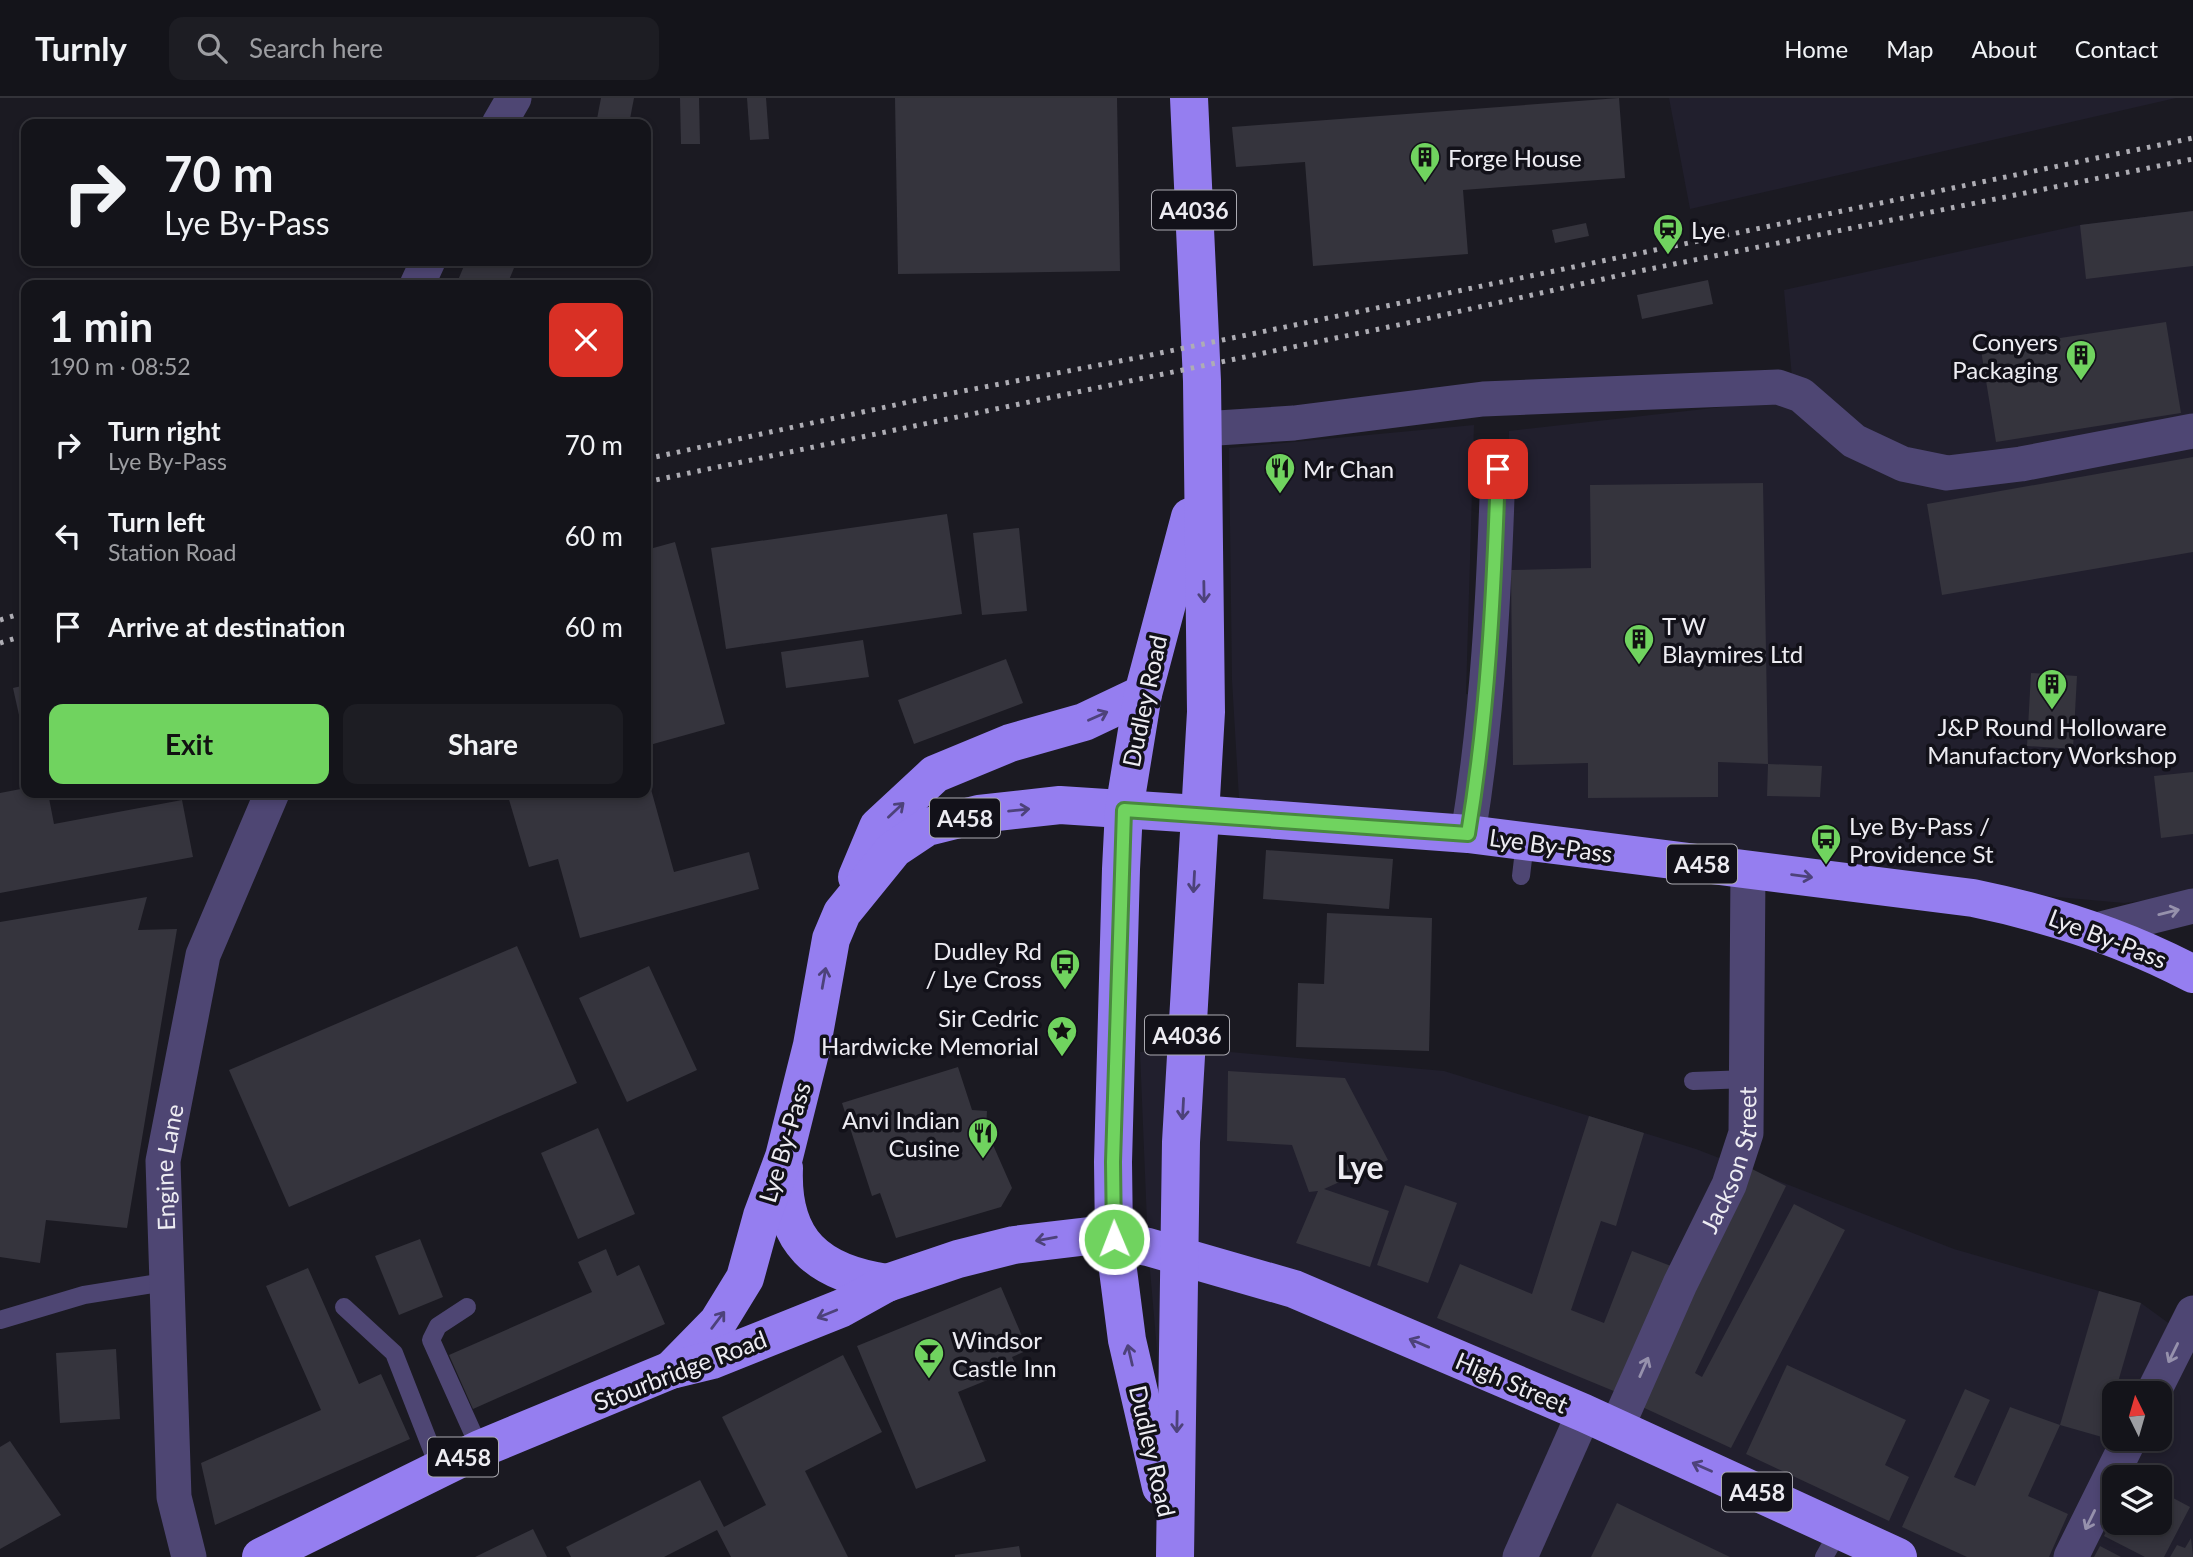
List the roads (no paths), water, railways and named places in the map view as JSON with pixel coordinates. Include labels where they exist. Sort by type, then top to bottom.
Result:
[{"type":"highway","name":"Dudley Road","points":[[1175,1549],[1181,1142],[1206,712],[1202,381],[1189,98]]},
{"type":"highway","name":"Dudley Road","points":[[1175,1549],[1126,1340],[1114,1239],[1113,1162],[1124,810],[1143,694],[1202,474]]},
{"type":"highway","points":[[842,913],[878,827],[935,774],[1010,743],[1084,722],[1143,694]]},
{"type":"highway","name":"Lye By-Pass","points":[[671,1370],[718,1322],[745,1278],[762,1216],[784,1157],[812,1045],[831,939],[842,913],[894,849],[927,827],[979,814],[1060,805],[1468,834],[1523,859],[1748,870],[1973,898],[2040,912],[2097,930],[2193,974]]},
{"type":"highway","points":[[784,1157],[786,1207],[795,1231],[812,1254],[853,1278],[887,1283]]},
{"type":"highway","name":"Stourbridge Road","points":[[261,1557],[480,1449],[671,1370],[712,1360],[842,1308],[887,1283],[958,1259],[1013,1245],[1058,1237],[1114,1239]]},
{"type":"highway","name":"High Street","points":[[1114,1239],[1294,1289],[1600,1421],[1832,1543],[1898,1557]]},
{"type":"street","points":[[502,119],[514,98]]},
{"type":"street","points":[[1202,429],[1294,423],[1483,400],[1778,387],[1801,396],[1854,441],[1903,464],[1947,473],[2021,464],[2193,430]]},
{"type":"street","points":[[1468,834],[1482,752],[1494,616],[1498,469]]},
{"type":"street","name":"Engine Lane","points":[[189,1557],[174,1497],[163,1161],[203,955],[270,798]]},
{"type":"street","name":"Jackson Street","points":[[1520,1557],[1600,1421],[1729,1185],[1746,1133],[1748,870]]},
{"type":"street","points":[[2097,930],[2193,906]]},
{"type":"street","points":[[2159,1381],[2193,1313]]},
{"type":"street","points":[[2071,1557],[2124,1451]]},
{"type":"lane","points":[[1693,1081],[1748,1079]]},
{"type":"lane","points":[[0,1320],[84,1295],[165,1282]]},
{"type":"lane","points":[[344,1307],[394,1353],[439,1468]]},
{"type":"lane","points":[[467,1307],[438,1326],[431,1340],[480,1449]]},
{"type":"railway","points":[[651,458],[932,397],[1141,357],[2193,138]]},
{"type":"railway","points":[[651,481],[1403,324],[1630,273],[2193,159]]},
{"type":"railway","points":[[0,620],[21,614]]},
{"type":"railway","points":[[0,643],[21,637]]},
{"type":"place","name":"Forge House","points":[[1425,184]]},
{"type":"place","name":"Lye","points":[[1668,256]]},
{"type":"place","name":"Conyers Packaging","points":[[2081,382]]},
{"type":"place","name":"Mr Chan","points":[[1280,495]]},
{"type":"place","name":"T W Blaymires Ltd","points":[[1639,666]]},
{"type":"place","name":"J&P Round Holloware Manufactory Workshop","points":[[2052,711]]},
{"type":"place","name":"Lye By-Pass / Providence St","points":[[1826,866]]},
{"type":"place","name":"Dudley Rd / Lye Cross","points":[[1065,991]]},
{"type":"place","name":"Sir Cedric Hardwicke Memorial","points":[[1062,1058]]},
{"type":"place","name":"Anvi Indian Cusine","points":[[983,1160]]},
{"type":"place","name":"Windsor Castle Inn","points":[[929,1380]]},
{"type":"district","name":"Lye","points":[[1360,1166]]}]
